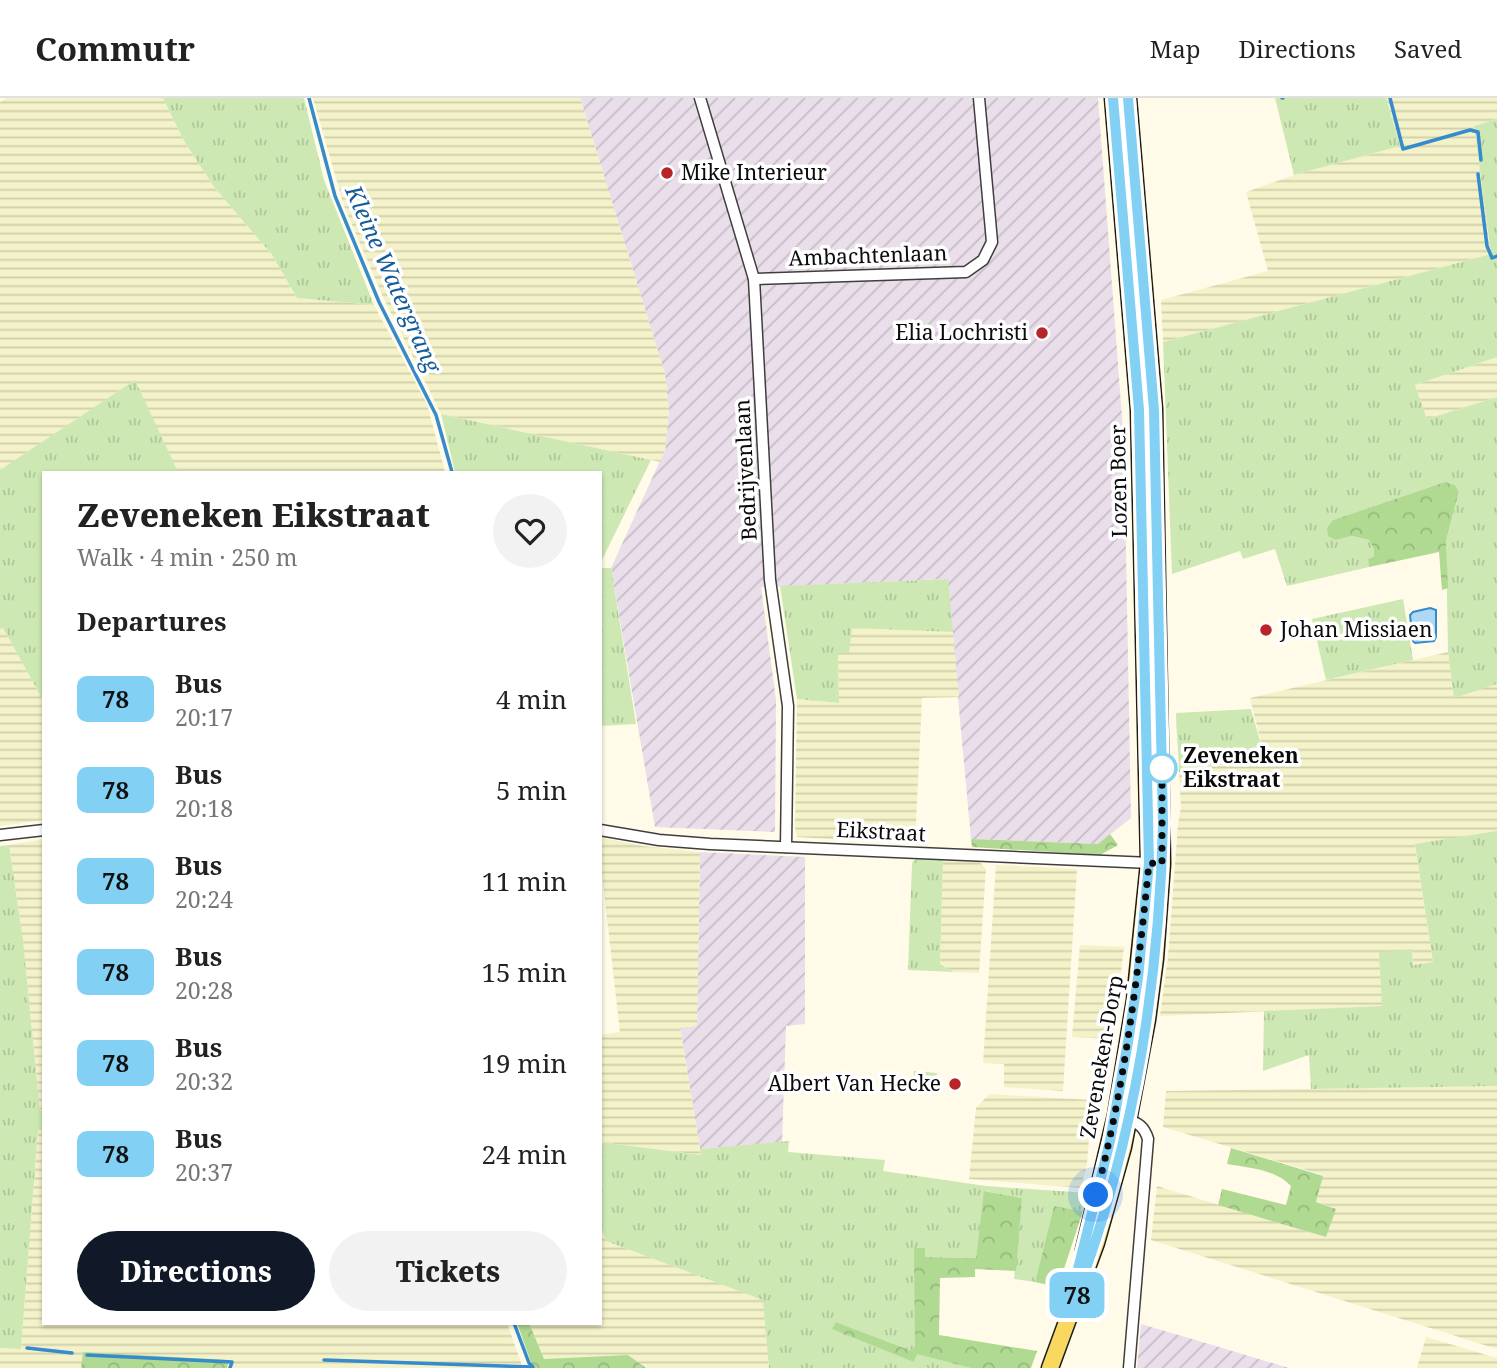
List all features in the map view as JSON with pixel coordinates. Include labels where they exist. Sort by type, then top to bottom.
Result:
[{"type":"main road","name":"Lozen Boer","points":[[1113,98],[1139,410],[1155,864]]},
{"type":"main road","name":"Lozen Boer","points":[[1128,98],[1154,410],[1163,824],[1155,864]]},
{"type":"main road","name":"Zeveneken-Dorp","points":[[1050,1368],[1076,1296],[1077,1273],[1122,1117],[1135,1000],[1155,864]]},
{"type":"street","name":"Bedrijvenlaan","points":[[700,98],[754,279],[770,580],[788,706],[786,847]]},
{"type":"street","name":"Ambachtenlaan","points":[[754,279],[966,272],[983,260],[992,242],[979,98]]},
{"type":"street","points":[[0,835],[42,830]]},
{"type":"street","name":"Eikstraat","points":[[602,830],[659,840],[1155,864]]},
{"type":"street","points":[[1122,1117],[1140,1124],[1148,1139],[1129,1368]]},
{"type":"street","points":[[1116,1144],[1147,1154]]},
{"type":"shaded area","points":[[6,98],[163,98],[184,141],[214,187],[273,256],[297,298],[374,305],[427,404],[445,471],[178,471],[134,381],[0,470],[0,102]]},
{"type":"shaded area","points":[[313,98],[580,98],[665,374],[669,411],[665,450],[660,462],[441,414],[383,297],[344,206]]},
{"type":"shaded area","points":[[580,98],[1098,98],[1124,444],[1131,818],[1098,844],[971,839],[947,579],[761,587],[776,700],[775,832],[655,827],[611,568],[665,450],[669,411],[665,374]]},
{"type":"shaded area","points":[[1386,98],[1497,98],[1497,119],[1474,126],[1491,254],[1163,342],[1161,300],[1268,271],[1246,192],[1294,175],[1400,146]]},
{"type":"shaded area","points":[[1497,357],[1497,397],[1427,419],[1415,385]]},
{"type":"shaded area","points":[[3,628],[42,698],[42,820],[0,826],[0,629]]},
{"type":"shaded area","points":[[851,628],[953,632],[959,697],[922,698],[915,844],[797,837],[797,699],[839,703],[838,652]]},
{"type":"shaded area","points":[[1448,652],[1454,697],[1497,684],[1497,831],[1415,845],[1433,962],[1413,965],[1412,950],[1382,1006],[1160,1016],[1181,807],[1179,772],[1264,754],[1250,698]]},
{"type":"shaded area","points":[[42,839],[40,1112],[23,940],[9,845]]},
{"type":"shaded area","points":[[602,839],[700,852],[697,1026],[680,1028],[701,1155],[602,1142],[602,1035],[620,1032],[602,874]]},
{"type":"shaded area","points":[[700,852],[805,857],[805,1024],[786,1026],[782,1142],[700,1149],[680,1027],[697,1026]]},
{"type":"shaded area","points":[[943,859],[979,861],[986,869],[979,973],[954,972],[940,964]]},
{"type":"shaded area","points":[[996,865],[1077,869],[1063,1091],[1004,1087],[1004,1064],[983,1063]]},
{"type":"shaded area","points":[[1080,945],[1124,947],[1113,1039],[1072,1037]]},
{"type":"shaded area","points":[[1497,1086],[1497,1349],[1151,1240],[1157,1186],[1325,1237],[1335,1208],[1316,1202],[1323,1175],[1163,1127],[1166,1091]]},
{"type":"shaded area","points":[[989,1094],[1092,1100],[1087,1164],[1081,1188],[969,1179],[976,1108]]},
{"type":"shaded area","points":[[38,1130],[42,1130],[42,1325],[508,1325],[523,1368],[227,1368],[229,1361],[83,1352],[81,1368],[0,1368],[0,1348],[21,1349]]},
{"type":"shaded area","points":[[602,1229],[606,1241],[764,1300],[769,1368],[646,1368],[628,1355],[544,1359],[530,1325],[602,1325]]},
{"type":"shaded area","points":[[1141,1324],[1219,1347],[1289,1368],[1137,1368]]},
{"type":"shaded area","points":[[1426,1337],[1497,1358],[1497,1368],[1417,1368]]},
{"type":"green space","points":[[163,98],[304,98],[324,180],[374,305],[297,298],[273,256],[214,187],[184,141]]},
{"type":"green space","points":[[1275,98],[1386,98],[1400,146],[1294,175]]},
{"type":"green space","points":[[1497,119],[1497,357],[1415,385],[1427,419],[1497,397],[1497,684],[1454,698],[1448,652],[1446,541],[1459,493],[1455,485],[1445,482],[1333,520],[1336,540],[1352,536],[1369,540],[1374,556],[1368,559],[1369,567],[1287,586],[1275,549],[1243,559],[1240,551],[1172,574],[1163,342],[1491,254],[1474,126]]},
{"type":"green space","points":[[135,380],[178,471],[42,471],[42,698],[3,628],[0,629],[0,470]]},
{"type":"green space","points":[[441,414],[651,460],[602,560],[602,471],[455,471]]},
{"type":"green space","points":[[1445,482],[1455,485],[1459,492],[1446,541],[1448,588],[1442,590],[1439,552],[1369,567],[1368,559],[1374,556],[1374,549],[1369,540],[1352,536],[1336,540],[1328,536],[1327,528],[1333,520]]},
{"type":"green space","points":[[602,568],[611,568],[636,724],[602,726]]},
{"type":"green space","points":[[948,579],[953,632],[852,628],[849,653],[838,653],[839,703],[797,699],[780,586]]},
{"type":"green space","points":[[1403,599],[1413,660],[1326,680],[1312,619]]},
{"type":"green space","points":[[1251,709],[1264,755],[1179,772],[1176,713]]},
{"type":"green space","points":[[1497,831],[1497,1086],[1311,1089],[1309,1055],[1263,1071],[1264,1011],[1382,1006],[1379,952],[1412,949],[1413,965],[1433,962],[1415,844]]},
{"type":"green space","points":[[1110,834],[1118,845],[1100,855],[972,847],[971,839],[1098,844]]},
{"type":"green space","points":[[9,845],[23,940],[42,1110],[42,1130],[38,1130],[21,1349],[0,1348],[0,846]]},
{"type":"green space","points":[[920,858],[943,859],[940,964],[954,972],[908,970],[912,865],[913,861]]},
{"type":"green space","points":[[914,1071],[937,1073],[934,1094],[915,1093]]},
{"type":"green space","points":[[789,1141],[788,1152],[885,1160],[883,1171],[986,1186],[1088,1193],[1083,1211],[1054,1206],[1035,1282],[1014,1279],[1022,1198],[985,1191],[976,1258],[925,1257],[915,1346],[912,1351],[836,1322],[914,1362],[917,1353],[971,1368],[769,1368],[763,1300],[606,1241],[602,1229],[602,1142],[701,1155],[700,1149]]},
{"type":"green space","points":[[1231,1148],[1323,1176],[1316,1202],[1336,1209],[1326,1237],[1218,1205],[1222,1189],[1286,1205],[1291,1186],[1270,1173],[1227,1164]]},
{"type":"green space","points":[[984,1191],[1022,1198],[1016,1271],[975,1269],[975,1277],[940,1278],[939,1335],[1037,1351],[1031,1368],[971,1368],[917,1354],[914,1362],[832,1329],[836,1322],[912,1351],[915,1346],[914,1248],[925,1248],[925,1257],[976,1258]]},
{"type":"green space","points":[[1054,1206],[1083,1211],[1058,1287],[1035,1282]]},
{"type":"green space","points":[[518,1325],[530,1325],[544,1359],[628,1355],[646,1368],[533,1368]]},
{"type":"green space","points":[[83,1352],[229,1360],[227,1368],[81,1368]]},
{"type":"water","points":[[1430,608],[1436,610],[1436,637],[1434,641],[1415,643],[1410,615]]},
{"type":"waterway","name":"Kleine Watergrang","points":[[309,98],[335,196],[379,302],[436,415],[452,471]]},
{"type":"waterway","points":[[1390,98],[1403,149],[1470,130],[1478,132],[1481,160]]},
{"type":"waterway","points":[[1478,174],[1487,246],[1492,258],[1497,256]]},
{"type":"waterway","name":"Kleine Watergrang","points":[[515,1325],[532,1366]]},
{"type":"waterway","points":[[27,1348],[72,1353]]},
{"type":"waterway","points":[[87,1355],[232,1362],[230,1368]]},
{"type":"waterway","points":[[324,1360],[533,1367]]},
{"type":"bus line","name":"78","points":[[1113,98],[1139,410],[1149,863],[1138,978],[1128,1042],[1110,1141],[1077,1273],[1076,1296],[1103,1223],[1123,1147],[1147,1020],[1155,959],[1162,864],[1154,410],[1128,98]]},
{"type":"place","name":"Mike Interieur","points":[[667,173]]},
{"type":"place","name":"Elia Lochristi","points":[[1042,333]]},
{"type":"place","name":"Johan Missiaen","points":[[1266,630]]},
{"type":"place","name":"Zeveneken Eikstraat","points":[[1162,768]]},
{"type":"place","name":"Albert Van Hecke","points":[[955,1084]]},
{"type":"route","points":[[1096,1195],[1110,1141],[1135,1000],[1149,863],[1162,864],[1162,768]]}]
